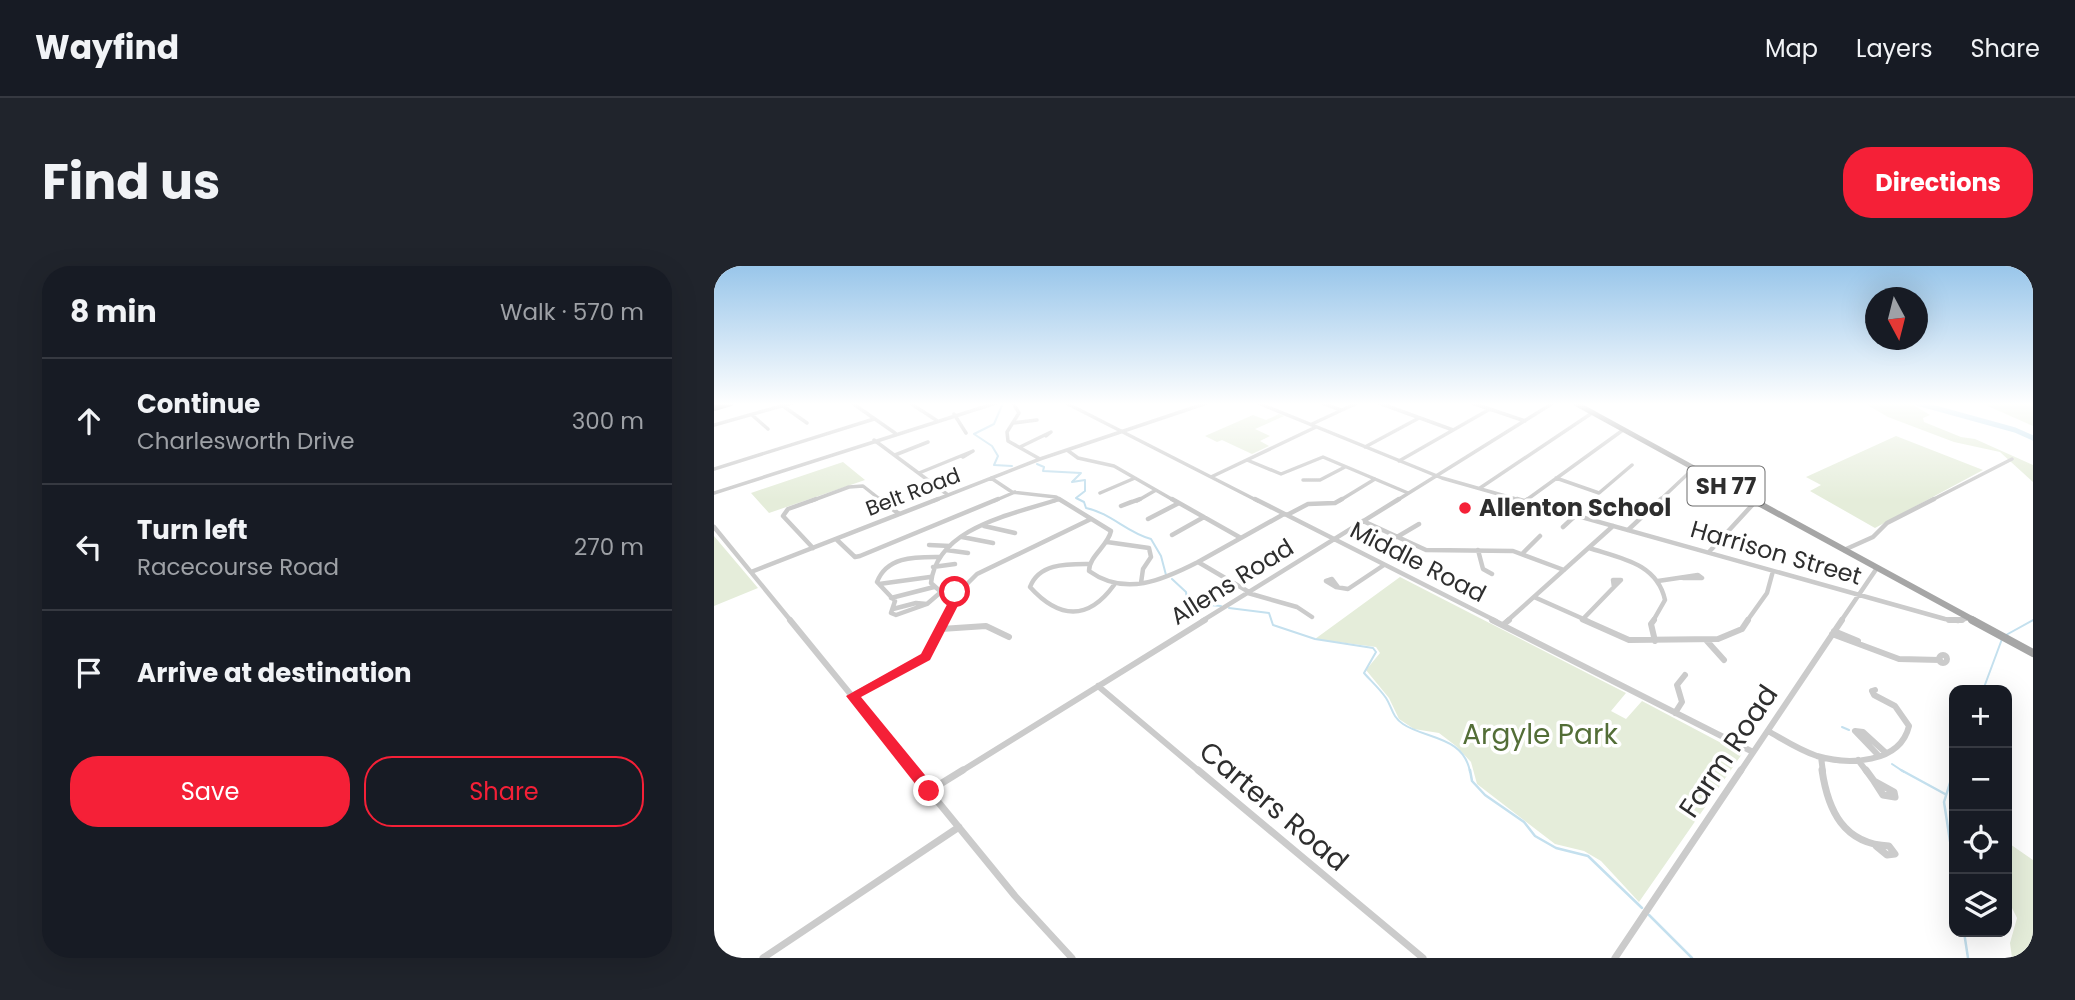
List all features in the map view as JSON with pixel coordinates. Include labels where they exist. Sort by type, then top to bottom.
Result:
[{"type":"main road","name":"SH 77","points":[[1633,435],[2033,653]]},
{"type":"street","points":[[714,469],[822,435]]},
{"type":"street","points":[[714,492],[888,435]]},
{"type":"street","points":[[1007,435],[1006,438],[1040,459]]},
{"type":"street","name":"Belt Road","points":[[751,572],[1040,459],[1110,435]]},
{"type":"street","name":"Middle Road","points":[[1130,435],[1753,752]]},
{"type":"street","points":[[1211,477],[1296,435]]},
{"type":"street","name":"Harrison Street","points":[[1337,435],[1436,476],[1951,621],[1968,618]]},
{"type":"street","points":[[1365,447],[1387,435]]},
{"type":"street","points":[[1399,461],[1444,435]]},
{"type":"street","name":"Allens Road","points":[[929,791],[1502,435]]},
{"type":"street","points":[[1480,488],[1559,435]]},
{"type":"street","points":[[1525,501],[1616,435]]},
{"type":"street","points":[[1020,447],[1045,436]]},
{"type":"street","points":[[874,440],[948,495]]},
{"type":"street","points":[[895,455],[928,442]]},
{"type":"street","points":[[1067,450],[1077,458],[1108,464],[1241,538]]},
{"type":"street","points":[[919,473],[963,457]]},
{"type":"street","points":[[1247,460],[1280,474],[1319,457],[1408,494]]},
{"type":"street","points":[[1844,550],[1873,537],[1887,523],[2012,459]]},
{"type":"street","points":[[1556,478],[1599,493],[1632,466]]},
{"type":"street","points":[[1303,480],[1320,480],[1345,467]]},
{"type":"street","points":[[1628,530],[1695,468]]},
{"type":"street","points":[[991,478],[1015,492],[1059,499],[1111,531],[1107,542],[1089,564],[1056,566],[1033,578],[1030,587],[1056,610],[1066,613],[1096,604],[1107,596],[1114,585]]},
{"type":"street","points":[[1106,490],[1135,478]]},
{"type":"street","points":[[1089,564],[1093,575],[1114,585],[1170,578],[1285,515],[1313,503],[1338,501],[1375,479]]},
{"type":"street","points":[[813,548],[783,516],[788,509],[849,487],[863,486],[899,514]]},
{"type":"street","points":[[1131,502],[1156,490]]},
{"type":"street","points":[[836,539],[857,557],[1015,492]]},
{"type":"street","points":[[960,592],[941,592],[934,587],[930,577],[933,567],[948,548],[983,526],[1029,506],[1059,499]]},
{"type":"street","points":[[1709,552],[1755,502]]},
{"type":"street","points":[[1148,519],[1179,503]]},
{"type":"street","points":[[1521,516],[1537,504]]},
{"type":"street","points":[[1563,527],[1576,515]]},
{"type":"street","points":[[1172,535],[1204,517]]},
{"type":"street","points":[[852,696],[925,657],[969,580],[989,567],[1091,519]]},
{"type":"street","points":[[1363,521],[1431,551],[1523,553],[1564,570]]},
{"type":"street","points":[[1397,537],[1419,524]]},
{"type":"street","points":[[983,526],[1015,533]]},
{"type":"street","points":[[1503,625],[1614,526]]},
{"type":"street","points":[[714,527],[1041,927],[1072,958]]},
{"type":"street","points":[[1523,553],[1540,536]]},
{"type":"street","points":[[962,537],[993,543]]},
{"type":"street","points":[[1107,542],[1149,548],[1152,557],[1143,569],[1141,583]]},
{"type":"street","points":[[929,545],[968,553]]},
{"type":"street","points":[[1589,548],[1634,562],[1658,581],[1665,600],[1651,624],[1655,641]]},
{"type":"street","points":[[1478,550],[1483,569],[1492,574]]},
{"type":"street","points":[[939,558],[899,561],[879,574],[879,584],[895,603],[893,609],[916,603],[927,604],[941,592]]},
{"type":"street","points":[[1198,562],[1257,598],[1289,603],[1312,617]]},
{"type":"street","points":[[933,567],[955,564]]},
{"type":"street","points":[[1338,587],[1350,589],[1384,565]]},
{"type":"street","name":"Farm Road","points":[[1615,958],[1877,568]]},
{"type":"street","points":[[1534,597],[1622,638],[1655,641],[1706,640],[1730,637],[1742,629],[1767,593],[1773,570]]},
{"type":"street","points":[[879,584],[930,577]]},
{"type":"street","points":[[1658,581],[1683,578]]},
{"type":"street","points":[[891,598],[934,587]]},
{"type":"street","points":[[1582,620],[1614,587]]},
{"type":"street","points":[[941,629],[988,627],[1003,631],[1009,637]]},
{"type":"street","points":[[1833,632],[1866,647],[1909,660],[1940,660]]},
{"type":"street","points":[[1706,640],[1724,660]]},
{"type":"street","points":[[1675,713],[1682,702],[1677,685],[1685,675]]},
{"type":"street","name":"Carters Road","points":[[1098,686],[1423,958]]},
{"type":"street","points":[[1768,731],[1822,757],[1858,760],[1883,755],[1903,743],[1909,730],[1904,715],[1889,699]]},
{"type":"street","points":[[1822,757],[1826,803],[1832,813],[1849,831],[1876,846]]},
{"type":"street","points":[[1858,760],[1874,781]]},
{"type":"street","points":[[763,958],[959,827]]},
{"type":"green space","points":[[1936,435],[1975,439],[2033,465],[2033,482],[2000,452]]},
{"type":"green space","points":[[1205,436],[1270,436],[1260,441],[1269,446],[1252,454],[1222,440],[1217,442]]},
{"type":"green space","points":[[1896,436],[1983,470],[1875,528],[1810,491],[1821,485],[1806,477]]},
{"type":"green space","points":[[843,462],[865,480],[769,513],[751,493]]},
{"type":"green space","points":[[714,536],[758,588],[714,606]]},
{"type":"green space","name":"Argyle Park","points":[[1400,577],[1626,693],[1611,711],[1626,719],[1642,701],[1742,754],[1639,902],[1601,861],[1584,851],[1555,844],[1477,784],[1471,762],[1439,733],[1414,729],[1399,719],[1389,698],[1366,670],[1380,653],[1376,647],[1315,639]]},
{"type":"green space","points":[[2012,845],[2033,860],[2033,958],[2012,958],[2010,943],[2017,918],[2012,908]]},
{"type":"waterway","points":[[976,435],[992,446],[998,456],[994,465],[1012,466]]},
{"type":"waterway","points":[[2027,435],[2033,438]]},
{"type":"waterway","points":[[1037,464],[1044,467],[1043,471],[1081,473],[1072,482],[1085,480],[1085,491],[1076,498],[1084,502],[1086,508],[1151,539],[1161,556],[1166,575]]},
{"type":"waterway","points":[[1172,579],[1186,592],[1187,599],[1197,604],[1221,606]]},
{"type":"waterway","points":[[1229,608],[1269,613],[1273,625],[1315,639],[1373,648],[1376,652],[1364,673],[1384,695],[1397,718],[1412,729],[1452,745],[1460,751],[1470,772]]},
{"type":"waterway","points":[[2006,635],[2033,620]]},
{"type":"waterway","points":[[1985,685],[2002,639]]},
{"type":"waterway","points":[[1842,727],[1849,730]]},
{"type":"waterway","points":[[1892,764],[1901,770]]},
{"type":"waterway","points":[[1470,770],[1472,781],[1485,795],[1524,822],[1535,836],[1556,848],[1588,856],[1642,908]]},
{"type":"waterway","points":[[1901,770],[1945,794]]},
{"type":"waterway","points":[[1949,786],[1944,802],[1949,834]]},
{"type":"waterway","points":[[1649,915],[1692,958]]},
{"type":"waterway","points":[[1965,937],[1968,958]]},
{"type":"place","name":"Allenton School","points":[[1465,508]]},
{"type":"route","points":[[929,791],[852,696],[925,657],[960,592],[955,592]]}]
